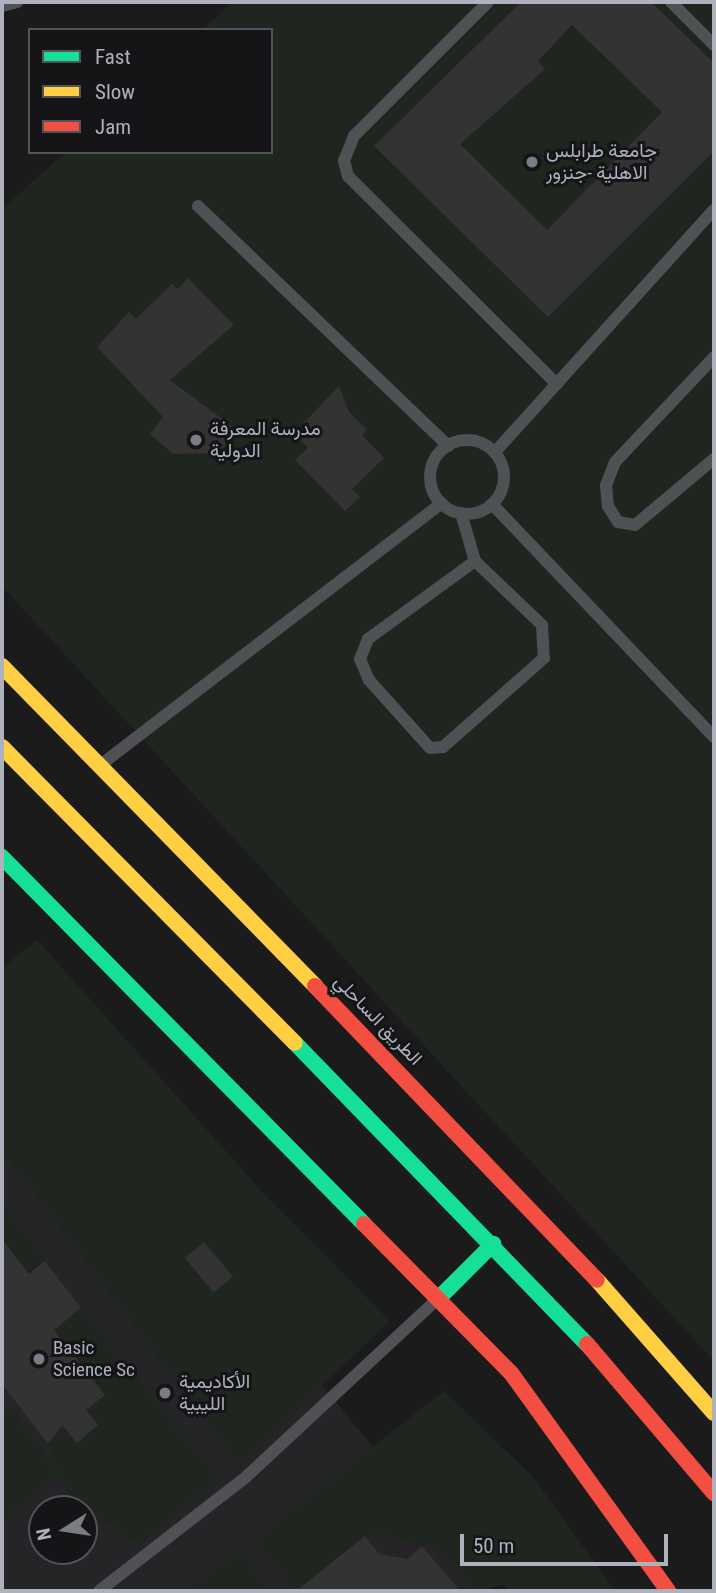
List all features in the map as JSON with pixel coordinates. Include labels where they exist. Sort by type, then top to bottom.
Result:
[{"type":"main road","name":"الطريق الساحلي","points":[[2,666],[538,1214],[714,1413]]},
{"type":"main road","points":[[2,747],[493,1244],[659,1422],[711,1500]]},
{"type":"main road","points":[[2,857],[441,1296],[561,1437],[668,1591]]},
{"type":"main road","points":[[441,1296],[493,1244]]},
{"type":"lane","points":[[2,6],[18,2]]},
{"type":"lane","points":[[488,2],[354,136],[344,161],[348,176],[557,384]]},
{"type":"lane","points":[[671,2],[714,45]]},
{"type":"lane","points":[[198,206],[448,446]]},
{"type":"lane","points":[[495,452],[714,210]]},
{"type":"lane","points":[[714,356],[615,462],[606,485],[608,506],[618,522],[635,525],[714,459]]},
{"type":"lane","points":[[470,440],[495,452],[504,480],[492,504],[461,513],[442,503],[431,472],[448,446],[470,440]]},
{"type":"lane","points":[[100,765],[442,503]]},
{"type":"lane","points":[[492,504],[714,737]]},
{"type":"lane","points":[[461,513],[475,561],[542,625],[544,658],[443,747],[430,748],[369,680],[360,659],[368,639],[475,561]]},
{"type":"lane","points":[[99,1591],[247,1476],[441,1296]]},
{"type":"shaded area","points":[[233,2],[714,2],[714,1361],[2,586],[2,209],[64,154],[273,154],[273,28],[204,28]]},
{"type":"shaded area","points":[[37,940],[258,1187],[390,1321],[239,1465],[2,1151],[2,968]]},
{"type":"shaded area","name":"الأكاديمية الليبية","points":[[2,995],[491,1591],[2,1591]]},
{"type":"shaded area","points":[[2,1205],[52,1266],[45,1261],[29,1274],[2,1239]]},
{"type":"shaded area","points":[[81,1308],[219,1478],[140,1545],[98,1517],[98,1495],[69,1495],[61,1475],[35,1495],[28,1495],[28,1500],[2,1520],[2,1416],[11,1409],[60,1474],[48,1443],[66,1430],[79,1442],[98,1426],[87,1410],[105,1395],[54,1330]]},
{"type":"shaded area","points":[[444,1391],[534,1478],[615,1591],[510,1591],[504,1584],[479,1591],[433,1548],[376,1533],[304,1591],[295,1591],[254,1539]]},
{"type":"shaded area","points":[[240,1550],[270,1591],[188,1591]]},
{"type":"building","points":[[521,2],[651,2],[714,63],[714,151],[548,317],[374,146]],"holes":[[[572,25],[662,112],[547,230],[460,144],[545,69],[538,61]]]},
{"type":"building","points":[[188,278],[234,325],[170,380],[237,430],[219,453],[173,454],[150,434],[163,417],[97,347],[129,312],[136,319],[172,284],[178,289]]},
{"type":"building","points":[[339,386],[349,412],[367,430],[362,435],[384,458],[352,489],[360,497],[345,511],[295,460],[308,448],[294,433]]},
{"type":"building","name":"Basic Science Sc","points":[[2,1239],[29,1274],[45,1261],[81,1308],[54,1330],[105,1395],[86,1410],[98,1425],[77,1443],[62,1425],[48,1444],[2,1384]]},
{"type":"building","points":[[204,1242],[233,1276],[214,1293],[185,1258]]},
{"type":"building","points":[[365,1536],[379,1554],[408,1559],[422,1546],[460,1591],[296,1591]]},
{"type":"traffic: fast","points":[[2,857],[364,1224]]},
{"type":"traffic: fast","points":[[295,1043],[587,1344]]},
{"type":"traffic: fast","points":[[441,1296],[493,1244]]},
{"type":"traffic: slow","points":[[2,666],[315,986]]},
{"type":"traffic: slow","points":[[2,747],[295,1043]]},
{"type":"traffic: slow","points":[[597,1280],[714,1413]]},
{"type":"traffic: jam","points":[[315,986],[597,1280]]},
{"type":"traffic: jam","points":[[364,1224],[511,1373],[668,1591]]},
{"type":"traffic: jam","points":[[587,1344],[714,1493]]},
{"type":"place","name":"جامعة طرابلس الاهلية -جنزور","points":[[532,162]]},
{"type":"place","name":"مدرسة المعرفة الدولية","points":[[196,440]]},
{"type":"place","name":"Basic Science Sc","points":[[39,1359]]},
{"type":"place","name":"الأكاديمية الليبية","points":[[165,1393]]}]
